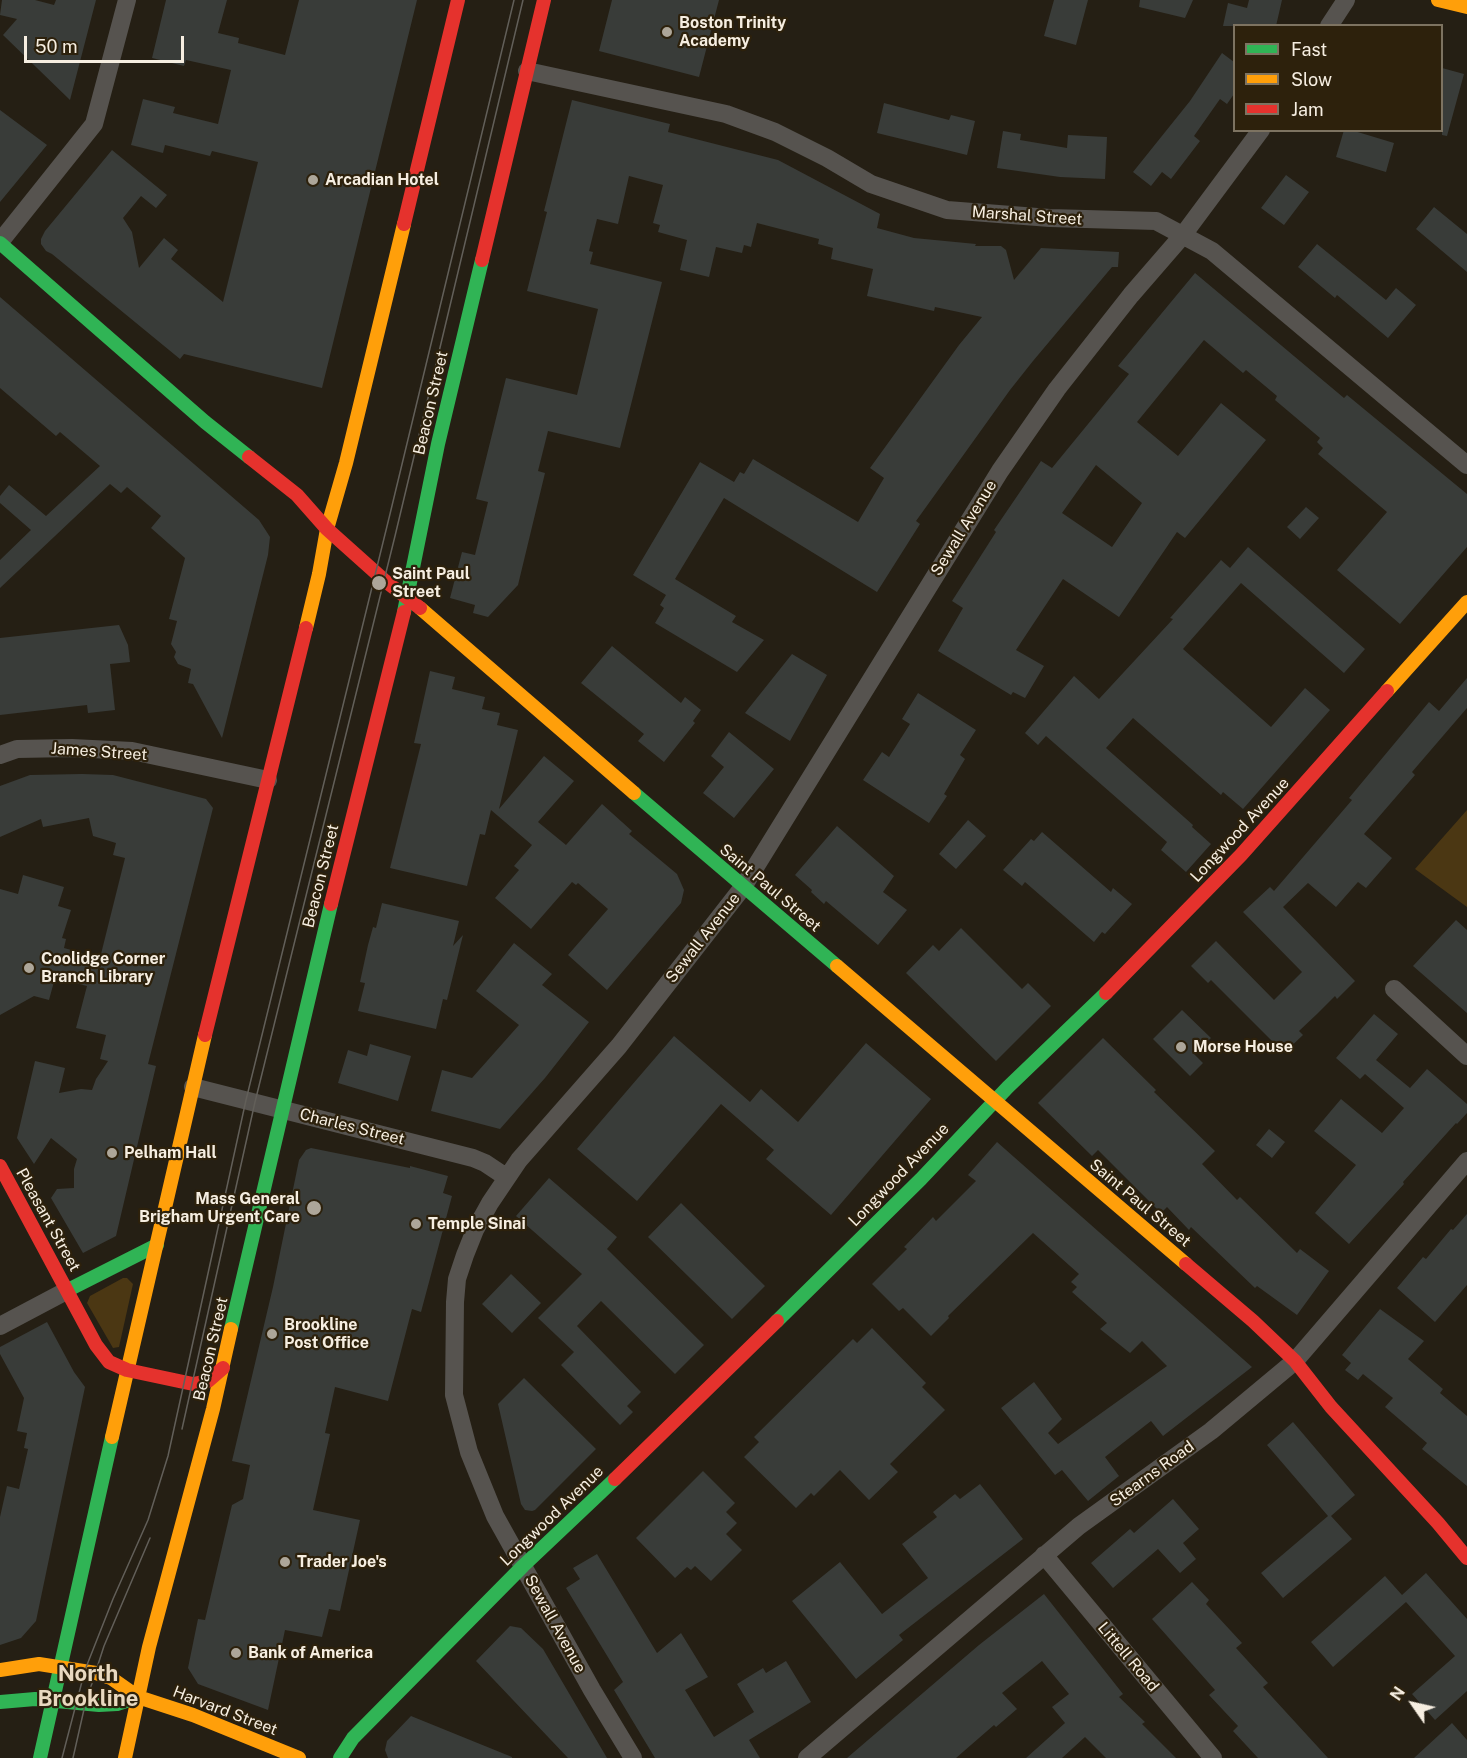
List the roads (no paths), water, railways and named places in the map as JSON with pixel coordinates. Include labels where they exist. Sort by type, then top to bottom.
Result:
[{"type":"main road","points":[[40,1758],[193,1087],[458,0]]},
{"type":"main road","name":"Beacon Street","points":[[125,1758],[149,1647],[223,1368],[316,965],[408,599],[440,435],[544,0]]},
{"type":"main road","points":[[1445,1],[1467,7]]},
{"type":"main road","name":"Saint Paul Street","points":[[0,242],[205,422],[297,495],[327,530],[408,599],[439,622],[743,887],[1253,1321],[1295,1361],[1331,1407],[1467,1558]]},
{"type":"main road","name":"Longwood Avenue","points":[[340,1758],[354,1738],[523,1566],[684,1413],[921,1179],[995,1100],[1105,994],[1241,855],[1467,602]]},
{"type":"main road","name":"Pleasant Street","points":[[0,1166],[102,1354],[110,1362],[127,1370],[193,1384],[208,1381],[223,1368]]},
{"type":"main road","name":"Pleasant Street","points":[[68,1290],[157,1245]]},
{"type":"main road","name":"Harvard Street","points":[[0,1670],[39,1664],[61,1666],[111,1678],[138,1697],[193,1715],[299,1758]]},
{"type":"main road","points":[[0,1702],[35,1699],[99,1706],[117,1704],[138,1697]]},
{"type":"street","points":[[0,242],[94,124],[127,0]]},
{"type":"street","points":[[1330,24],[1346,0]]},
{"type":"street","name":"Marshal Street","points":[[527,71],[726,114],[775,132],[827,158],[871,184],[947,210],[1050,219],[1156,221],[1212,251],[1467,465]]},
{"type":"street","name":"Sewall Avenue","points":[[633,1758],[592,1690],[495,1516],[469,1452],[454,1395],[455,1302],[458,1279],[475,1230],[506,1177],[533,1142],[619,1046],[743,887],[1000,471],[1057,389],[1131,295],[1183,235],[1260,132]]},
{"type":"street","name":"James Street","points":[[0,754],[28,748],[132,751],[268,780]]},
{"type":"street","points":[[1394,989],[1467,1056]]},
{"type":"street","name":"Charles Street","points":[[193,1087],[473,1158],[506,1177]]},
{"type":"street","name":"Stearns Road","points":[[807,1758],[1083,1523],[1210,1431],[1295,1361],[1467,1161]]},
{"type":"street","points":[[0,1326],[68,1290]]},
{"type":"street","name":"Littell Road","points":[[1044,1555],[1213,1758]]},
{"type":"tram line","points":[[62,1758],[85,1670],[148,1520],[168,1456],[246,1100],[514,0]]},
{"type":"tram line","points":[[182,1429],[255,1102],[395,536],[523,0]]},
{"type":"tram line","points":[[73,1758],[85,1705],[104,1646],[150,1538]]},
{"type":"place","name":"Boston Trinity Academy","points":[[667,32]]},
{"type":"place","name":"Arcadian Hotel","points":[[313,180]]},
{"type":"place","name":"Saint Paul Street","points":[[379,583]]},
{"type":"place","name":"Coolidge Corner Branch Library","points":[[29,968]]},
{"type":"place","name":"Morse House","points":[[1181,1047]]},
{"type":"place","name":"Pelham Hall","points":[[112,1153]]},
{"type":"place","name":"Mass General Brigham Urgent Care","points":[[314,1208]]},
{"type":"place","name":"Temple Sinai","points":[[416,1224]]},
{"type":"place","name":"Brookline Post Office","points":[[272,1334]]},
{"type":"place","name":"Trader Joe's","points":[[285,1562]]},
{"type":"place","name":"Bank of America","points":[[236,1653]]},
{"type":"district","name":"North Brookline","points":[[88,1686]]}]
